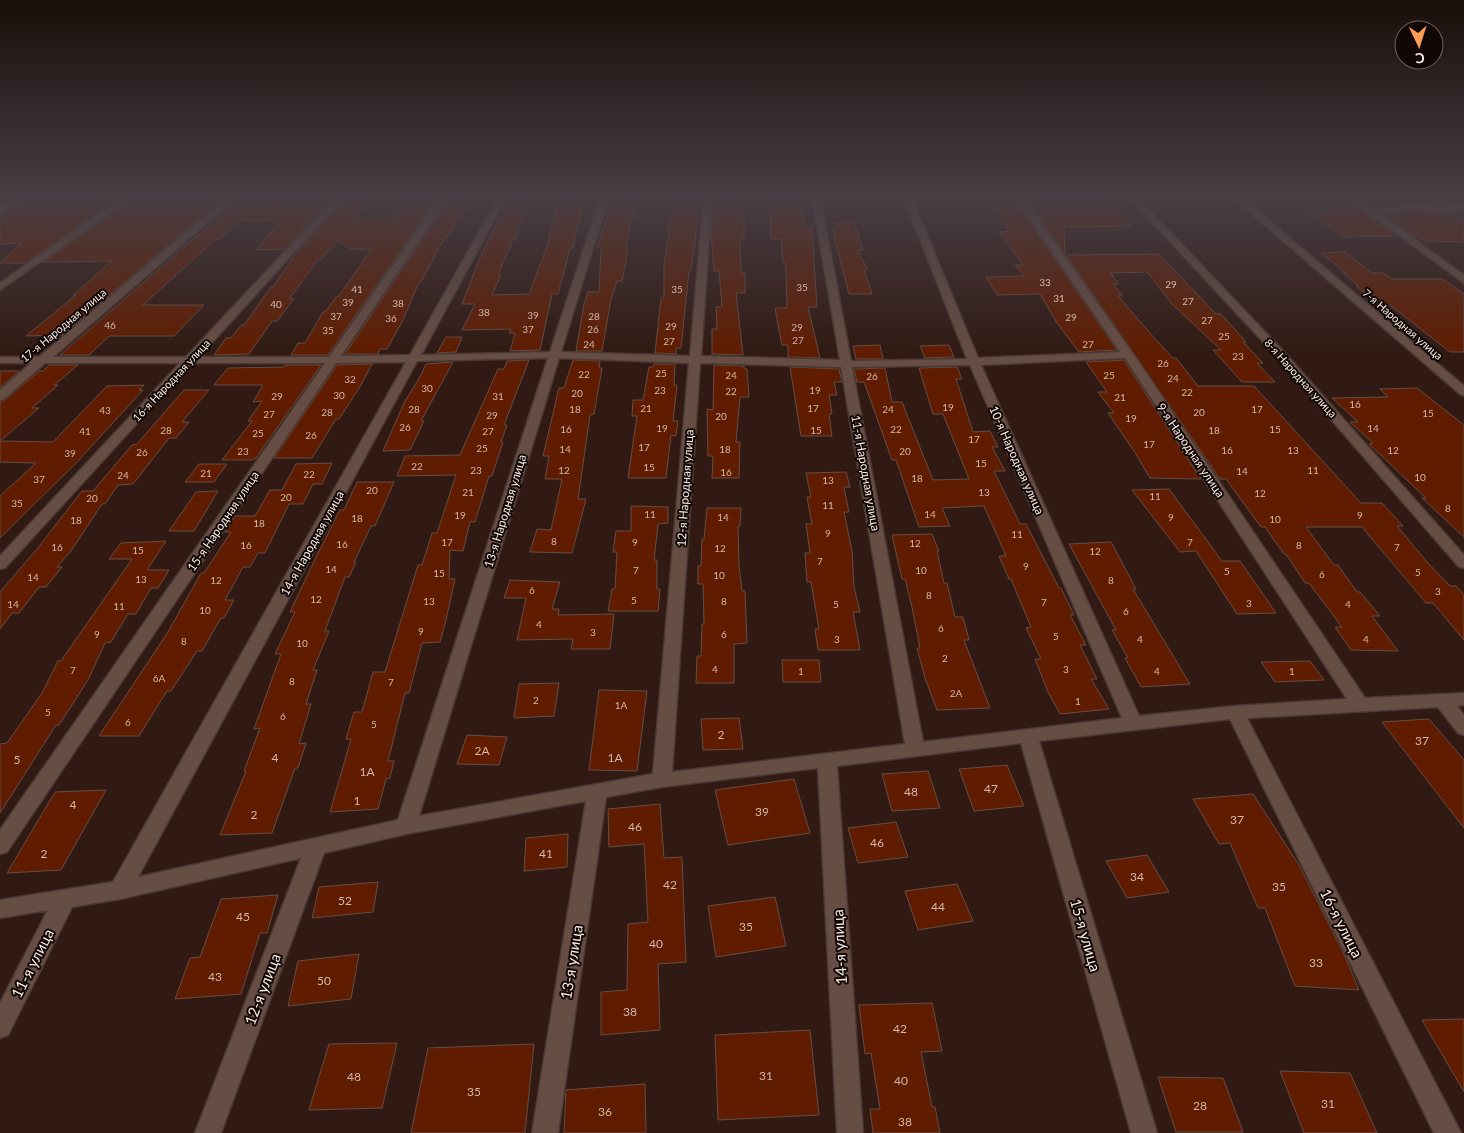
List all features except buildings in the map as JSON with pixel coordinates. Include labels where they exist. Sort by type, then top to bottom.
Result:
[{"type":"street","points":[[0,287],[54,249]]},
{"type":"street","name":"17-я Народная улица","points":[[0,396],[172,249]]},
{"type":"street","name":"16-я Народная улица","points":[[0,565],[292,249]]},
{"type":"street","name":"15-я Народная улица","points":[[0,846],[410,249]]},
{"type":"street","name":"14-я Народная улица","points":[[120,890],[474,249]]},
{"type":"street","name":"13-я Народная улица","points":[[406,826],[588,249]]},
{"type":"street","name":"12-я Народная улица","points":[[662,780],[704,249]]},
{"type":"street","name":"11-я Народная улица","points":[[825,249],[915,749]]},
{"type":"street","name":"10-я Народная улица","points":[[928,249],[974,362],[1132,723]]},
{"type":"street","name":"9-я Народная улица","points":[[1055,249],[1128,355],[1360,705]]},
{"type":"street","name":"8-я Народная улица","points":[[1182,249],[1282,355],[1464,564]]},
{"type":"street","name":"7-я Народная улица","points":[[1297,249],[1464,392]]},
{"type":"street","points":[[1421,249],[1464,280]]},
{"type":"street","points":[[0,360],[333,360],[554,355],[846,364],[974,362],[1128,355]]},
{"type":"street","points":[[0,909],[120,890],[406,826],[662,780],[1236,712],[1464,699]]},
{"type":"street","points":[[1443,700],[1464,728]]},
{"type":"street","name":"16-я улица","points":[[1236,712],[1448,1133]]},
{"type":"street","name":"15-я улица","points":[[1028,736],[1144,1133]]},
{"type":"street","name":"14-я улица","points":[[827,760],[850,1133]]},
{"type":"street","name":"13-я улица","points":[[545,1133],[597,792]]},
{"type":"street","name":"12-я улица","points":[[208,1133],[316,846]]},
{"type":"street","name":"11-я улица","points":[[0,1026],[65,899]]}]
